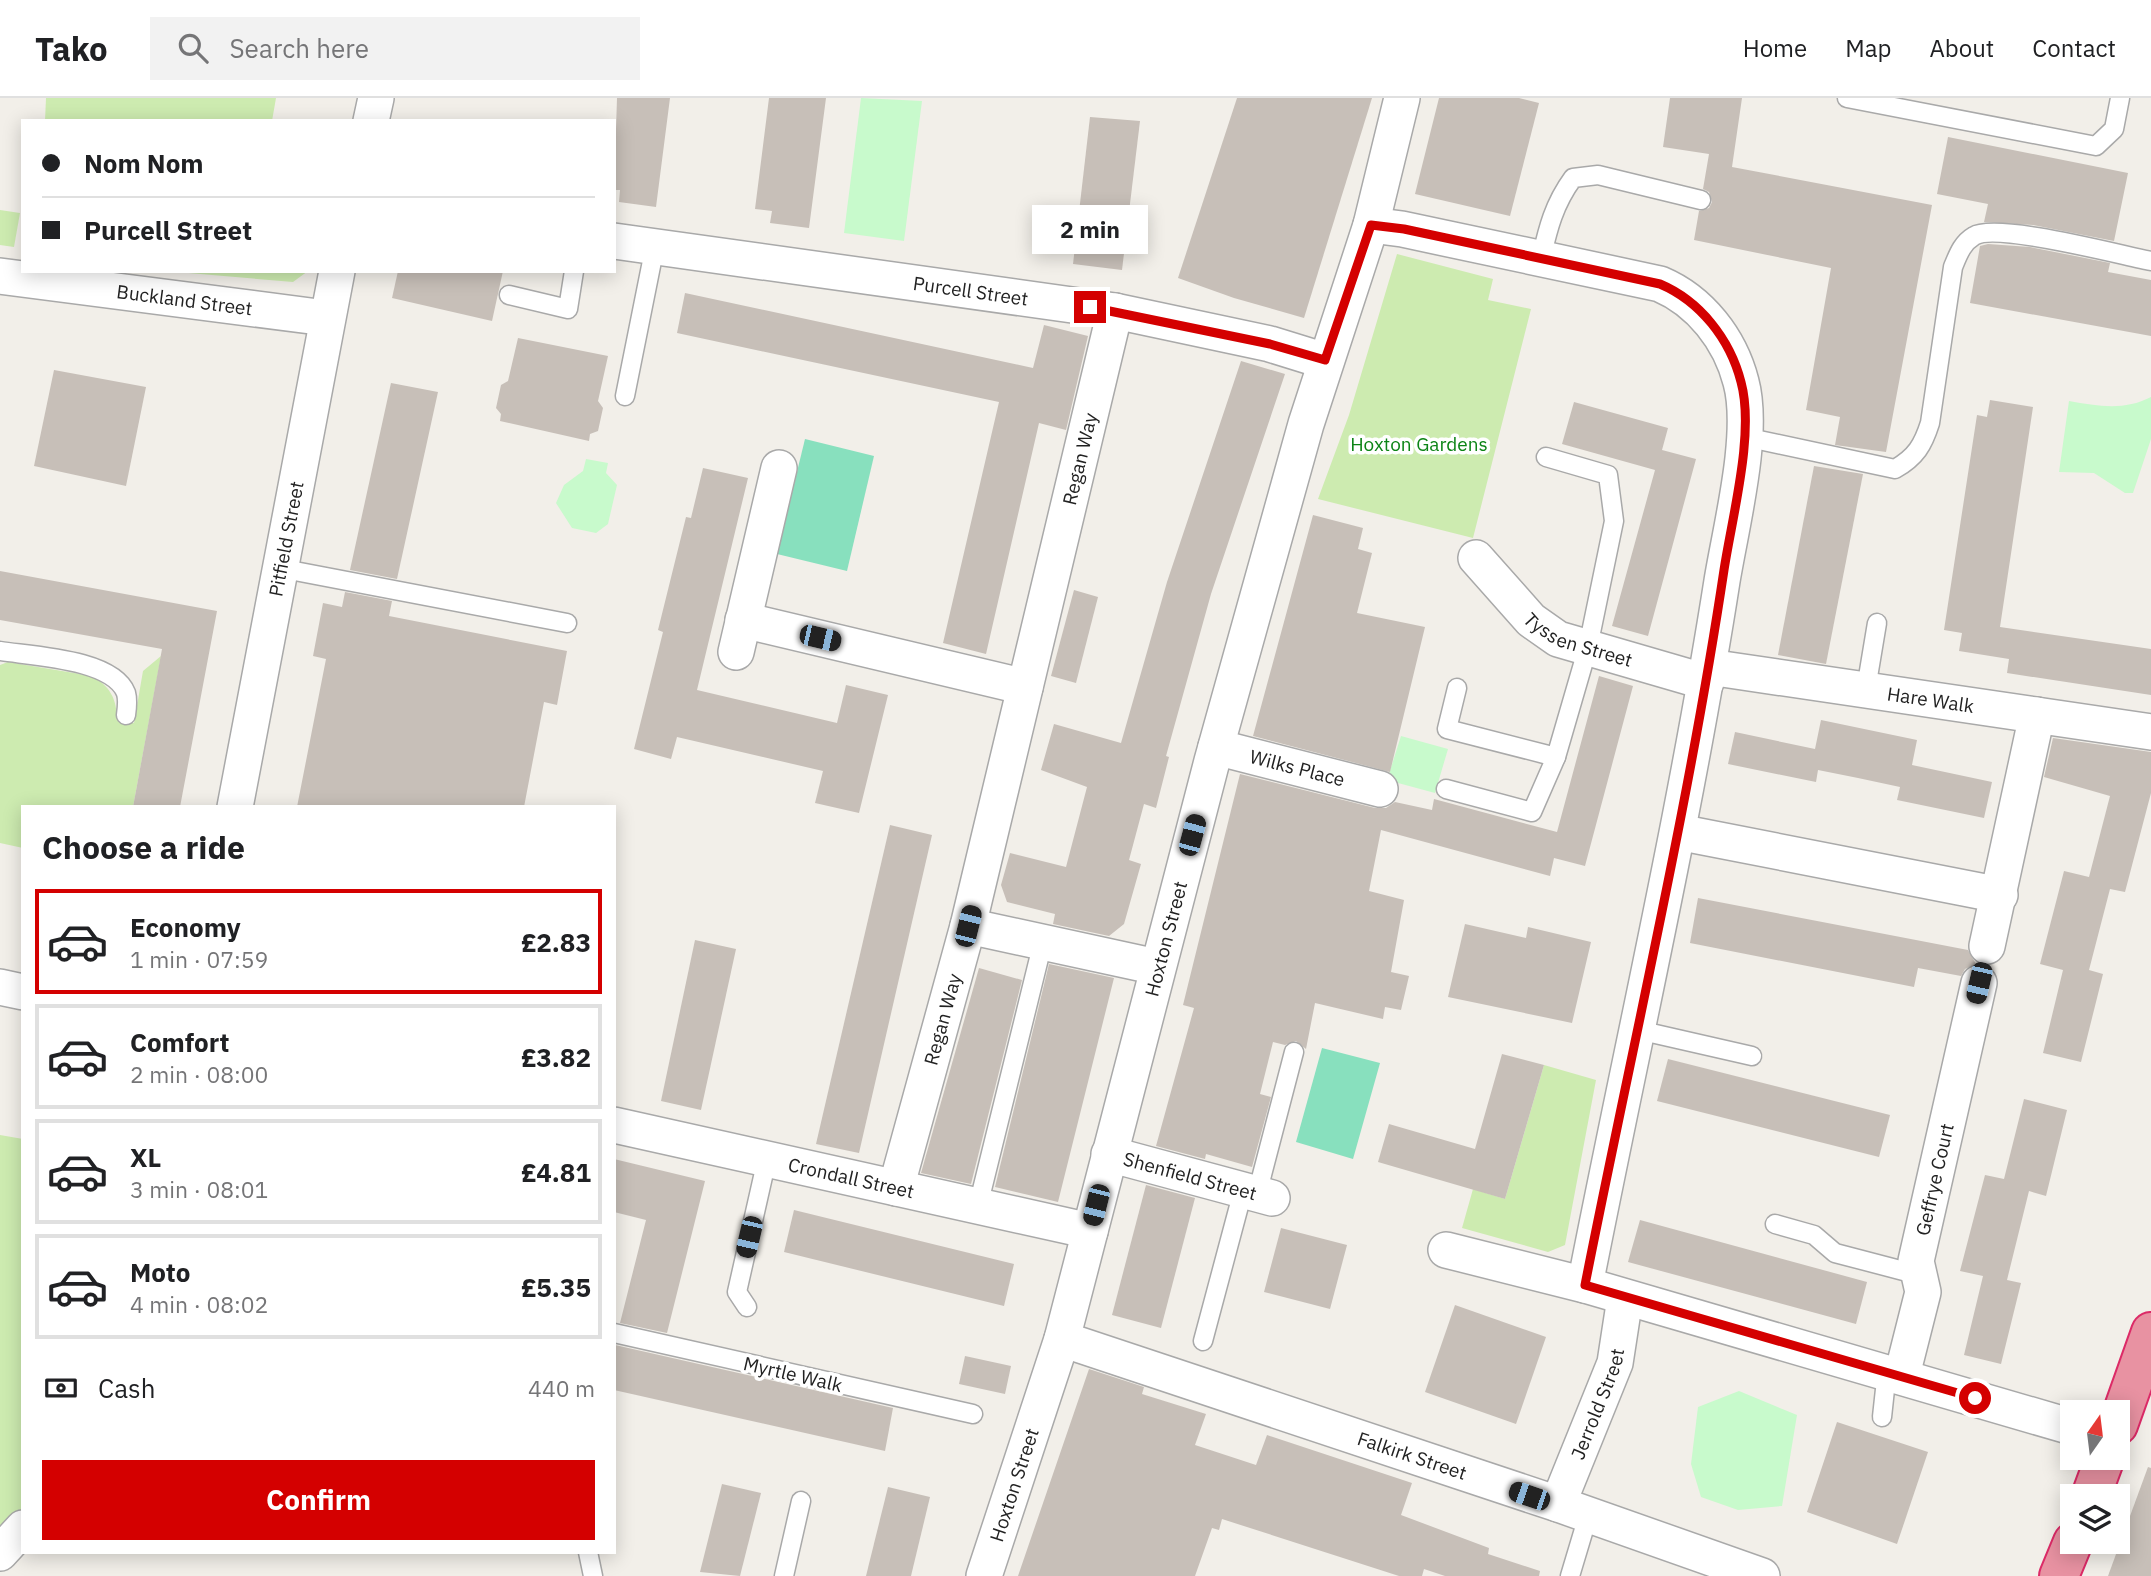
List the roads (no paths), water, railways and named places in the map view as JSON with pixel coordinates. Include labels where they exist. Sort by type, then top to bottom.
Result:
[{"type":"highway","points":[[2127,1400],[2151,1332]]},
{"type":"highway","points":[[2059,1576],[2068,1554]]},
{"type":"street","points":[[371,119],[376,98]]},
{"type":"street","name":"Hoxton Street","points":[[985,1576],[1062,1339],[1216,747],[1325,360],[1371,225],[1402,98]]},
{"type":"street","points":[[1371,225],[1660,284],[1681,293],[1705,315],[1726,346],[1742,383],[1745,437],[1707,674],[1678,832],[1585,1285]]},
{"type":"street","name":"Purcell Street","points":[[616,241],[1115,311],[1270,344],[1325,360]]},
{"type":"street","name":"Pitfield Street","points":[[235,805],[337,273]]},
{"type":"street","name":"Buckland Street","points":[[0,276],[326,318]]},
{"type":"street","name":"Regan Way","points":[[896,1188],[968,926],[1115,311]]},
{"type":"street","points":[[779,468],[739,636],[1025,687]]},
{"type":"street","name":"Tyssen Street","points":[[1476,558],[1531,620],[1558,639],[1707,674]]},
{"type":"street","name":"Hare Walk","points":[[1707,674],[1866,689],[2151,732]]},
{"type":"street","points":[[1987,946],[2037,715]]},
{"type":"street","name":"Wilks Place","points":[[1216,747],[1380,789]]},
{"type":"street","points":[[1678,832],[2000,895]]},
{"type":"street","points":[[968,926],[1157,967]]},
{"type":"street","name":"Geffrye Court","points":[[1894,1373],[1923,1292],[1916,1261],[1979,983]]},
{"type":"street","points":[[0,987],[21,992]]},
{"type":"street","name":"Crondall Street","points":[[616,1125],[1090,1231]]},
{"type":"street","name":"Shenfield Street","points":[[1109,1154],[1257,1194]]},
{"type":"street","points":[[1446,1250],[1585,1285],[2060,1423]]},
{"type":"street","name":"Jerrold Street","points":[[1573,1510],[1615,1363],[1625,1298]]},
{"type":"street","name":"Falkirk Street","points":[[1062,1339],[1762,1576]]},
{"type":"street","points":[[0,1553],[21,1530]]},
{"type":"lane","points":[[1847,98],[2096,146],[2114,129],[2120,98]]},
{"type":"lane","points":[[1541,259],[1549,220],[1558,198],[1573,178],[1598,175],[1701,200]]},
{"type":"lane","points":[[1745,437],[1895,469],[1912,459],[1923,444],[1930,423],[1953,267],[1963,245],[1976,234],[2005,231],[2151,261]]},
{"type":"lane","points":[[625,396],[655,247]]},
{"type":"lane","points":[[509,295],[568,309],[574,273]]},
{"type":"lane","points":[[1446,789],[1532,812],[1556,757],[1588,648],[1614,521],[1608,475],[1546,457]]},
{"type":"lane","points":[[279,568],[567,623]]},
{"type":"lane","points":[[1866,689],[1877,623]]},
{"type":"lane","points":[[0,651],[96,667],[113,677],[126,693],[126,715]]},
{"type":"lane","points":[[1457,688],[1447,729],[1556,757]]},
{"type":"lane","points":[[978,1206],[1043,942]]},
{"type":"lane","points":[[1638,1030],[1752,1056]]},
{"type":"lane","points":[[1203,1340],[1257,1194],[1294,1052]]},
{"type":"lane","points":[[747,1307],[737,1293],[767,1159]]},
{"type":"lane","points":[[1776,1224],[1814,1235],[1835,1253],[1919,1275]]},
{"type":"lane","name":"Myrtle Walk","points":[[616,1333],[973,1414]]},
{"type":"lane","points":[[1882,1417],[1894,1373]]},
{"type":"lane","points":[[784,1576],[801,1501]]},
{"type":"lane","points":[[1570,1576],[1573,1510]]},
{"type":"lane","points":[[588,1554],[593,1576]]},
{"type":"park label","name":"Hoxton Gardens","points":[[1419,444]]}]
